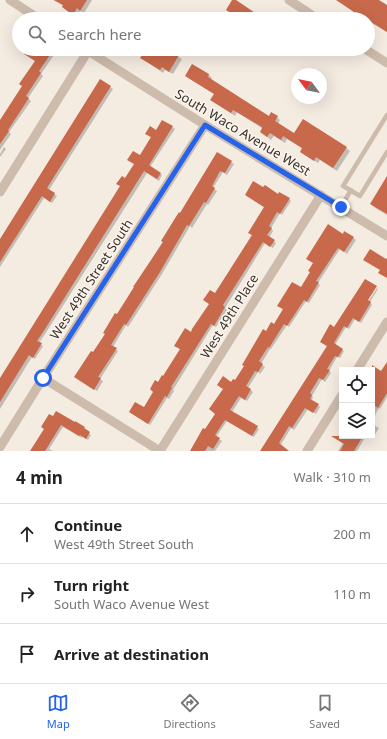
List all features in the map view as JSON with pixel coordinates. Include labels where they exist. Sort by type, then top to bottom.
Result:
[{"type":"street","points":[[289,0],[307,12]]},
{"type":"street","points":[[15,1],[30,12]]},
{"type":"street","points":[[375,55],[387,63]]},
{"type":"street","points":[[0,192],[83,56]]},
{"type":"street","name":"South Waco Avenue West","points":[[96,56],[205,125],[387,236]]},
{"type":"street","name":"West 49th Street South","points":[[0,447],[205,125]]},
{"type":"street","name":"West 49th Place","points":[[160,451],[321,195]]},
{"type":"street","points":[[359,367],[387,322]]},
{"type":"street","points":[[43,378],[160,451]]},
{"type":"street","points":[[307,451],[339,400]]},
{"type":"lane","points":[[387,115],[343,186],[360,196],[387,152]]},
{"type":"lane","points":[[341,207],[351,190]]},
{"type":"building","points":[[54,0],[87,0],[80,11],[77,8],[75,12],[69,12],[62,7],[63,5]]},
{"type":"building","points":[[232,0],[236,0],[254,12],[229,12],[226,10]]},
{"type":"building","points":[[336,0],[379,0],[387,5],[387,32],[375,24],[375,12],[354,12]]},
{"type":"building","points":[[27,56],[49,56],[39,71],[41,73],[26,96],[29,98],[0,144],[0,120],[22,86],[19,84],[35,61]]},
{"type":"building","points":[[141,56],[178,56],[169,72],[162,67],[160,70],[140,58]]},
{"type":"building","points":[[192,64],[209,74],[208,77],[269,116],[271,112],[278,116],[275,121],[294,133],[303,119],[347,147],[333,168],[316,157],[314,161],[300,152],[302,148],[283,136],[281,140],[270,133],[267,137],[260,132],[262,127],[233,110],[231,113],[210,100],[214,94],[185,76]]},
{"type":"building","points":[[100,79],[111,86],[47,188],[55,193],[50,202],[42,196],[0,262],[0,239]]},
{"type":"building","points":[[162,120],[173,126],[149,165],[161,173],[157,179],[144,171],[37,341],[42,343],[33,358],[29,355],[0,402],[0,378],[120,186],[116,184],[122,176],[125,178],[134,164],[127,160],[133,151],[140,155],[151,137],[145,134],[150,126],[156,130]]},
{"type":"building","points":[[217,152],[232,161],[225,173],[220,171],[212,186],[215,188],[206,203],[204,202],[189,226],[187,225],[160,272],[126,325],[124,324],[111,345],[117,348],[98,377],[101,378],[94,390],[74,377],[91,351],[93,352],[105,334],[103,333],[115,313],[117,314],[163,242],[161,241]]},
{"type":"building","points":[[387,176],[387,214],[370,204]]},
{"type":"building","points":[[253,181],[263,187],[265,185],[278,194],[279,192],[290,198],[280,214],[277,212],[269,226],[272,228],[267,235],[275,240],[270,247],[263,242],[223,305],[225,307],[214,326],[211,324],[171,387],[172,388],[167,397],[165,396],[148,424],[129,412],[135,402],[144,407],[153,392],[150,389],[155,380],[158,382],[162,375],[163,376],[180,349],[174,346],[185,328],[191,332],[209,304],[203,300],[210,290],[215,293],[252,235],[248,233],[264,207],[245,195]]},
{"type":"building","points":[[328,224],[343,234],[344,231],[354,237],[344,252],[338,248],[316,281],[319,282],[307,302],[304,300],[287,326],[284,324],[259,361],[263,364],[258,372],[255,371],[246,386],[251,389],[245,400],[239,396],[230,410],[258,426],[252,436],[225,420],[215,435],[220,438],[213,449],[208,446],[205,451],[190,451],[203,428],[205,429],[215,414],[209,409],[223,389],[217,385],[223,376],[231,382],[233,379],[235,380],[263,329],[266,331],[271,322],[274,324],[283,309],[277,306],[292,282],[301,287],[310,272],[308,271],[313,263],[306,259]]},
{"type":"building","points":[[370,249],[386,259],[387,258],[387,278],[378,273],[380,270],[363,260]]},
{"type":"building","points":[[365,279],[377,286],[368,300],[371,302],[359,322],[353,318],[347,328],[344,326],[334,343],[343,349],[338,357],[335,356],[327,369],[330,370],[323,380],[319,378],[310,393],[312,395],[310,399],[319,404],[313,413],[305,408],[292,428],[289,426],[279,443],[289,451],[260,451],[327,346],[320,342],[330,324],[334,327]]},
{"type":"building","points":[[387,362],[387,393],[378,408],[375,406],[375,367],[381,371]]},
{"type":"building","points":[[56,411],[85,427],[84,428],[90,432],[86,439],[61,425],[45,451],[30,451],[44,429],[41,427],[49,414],[53,416]]},
{"type":"building","points":[[331,436],[339,436],[339,439],[361,439],[354,451],[340,451],[344,444]]},
{"type":"route","points":[[43,378],[205,125],[341,207]]}]
